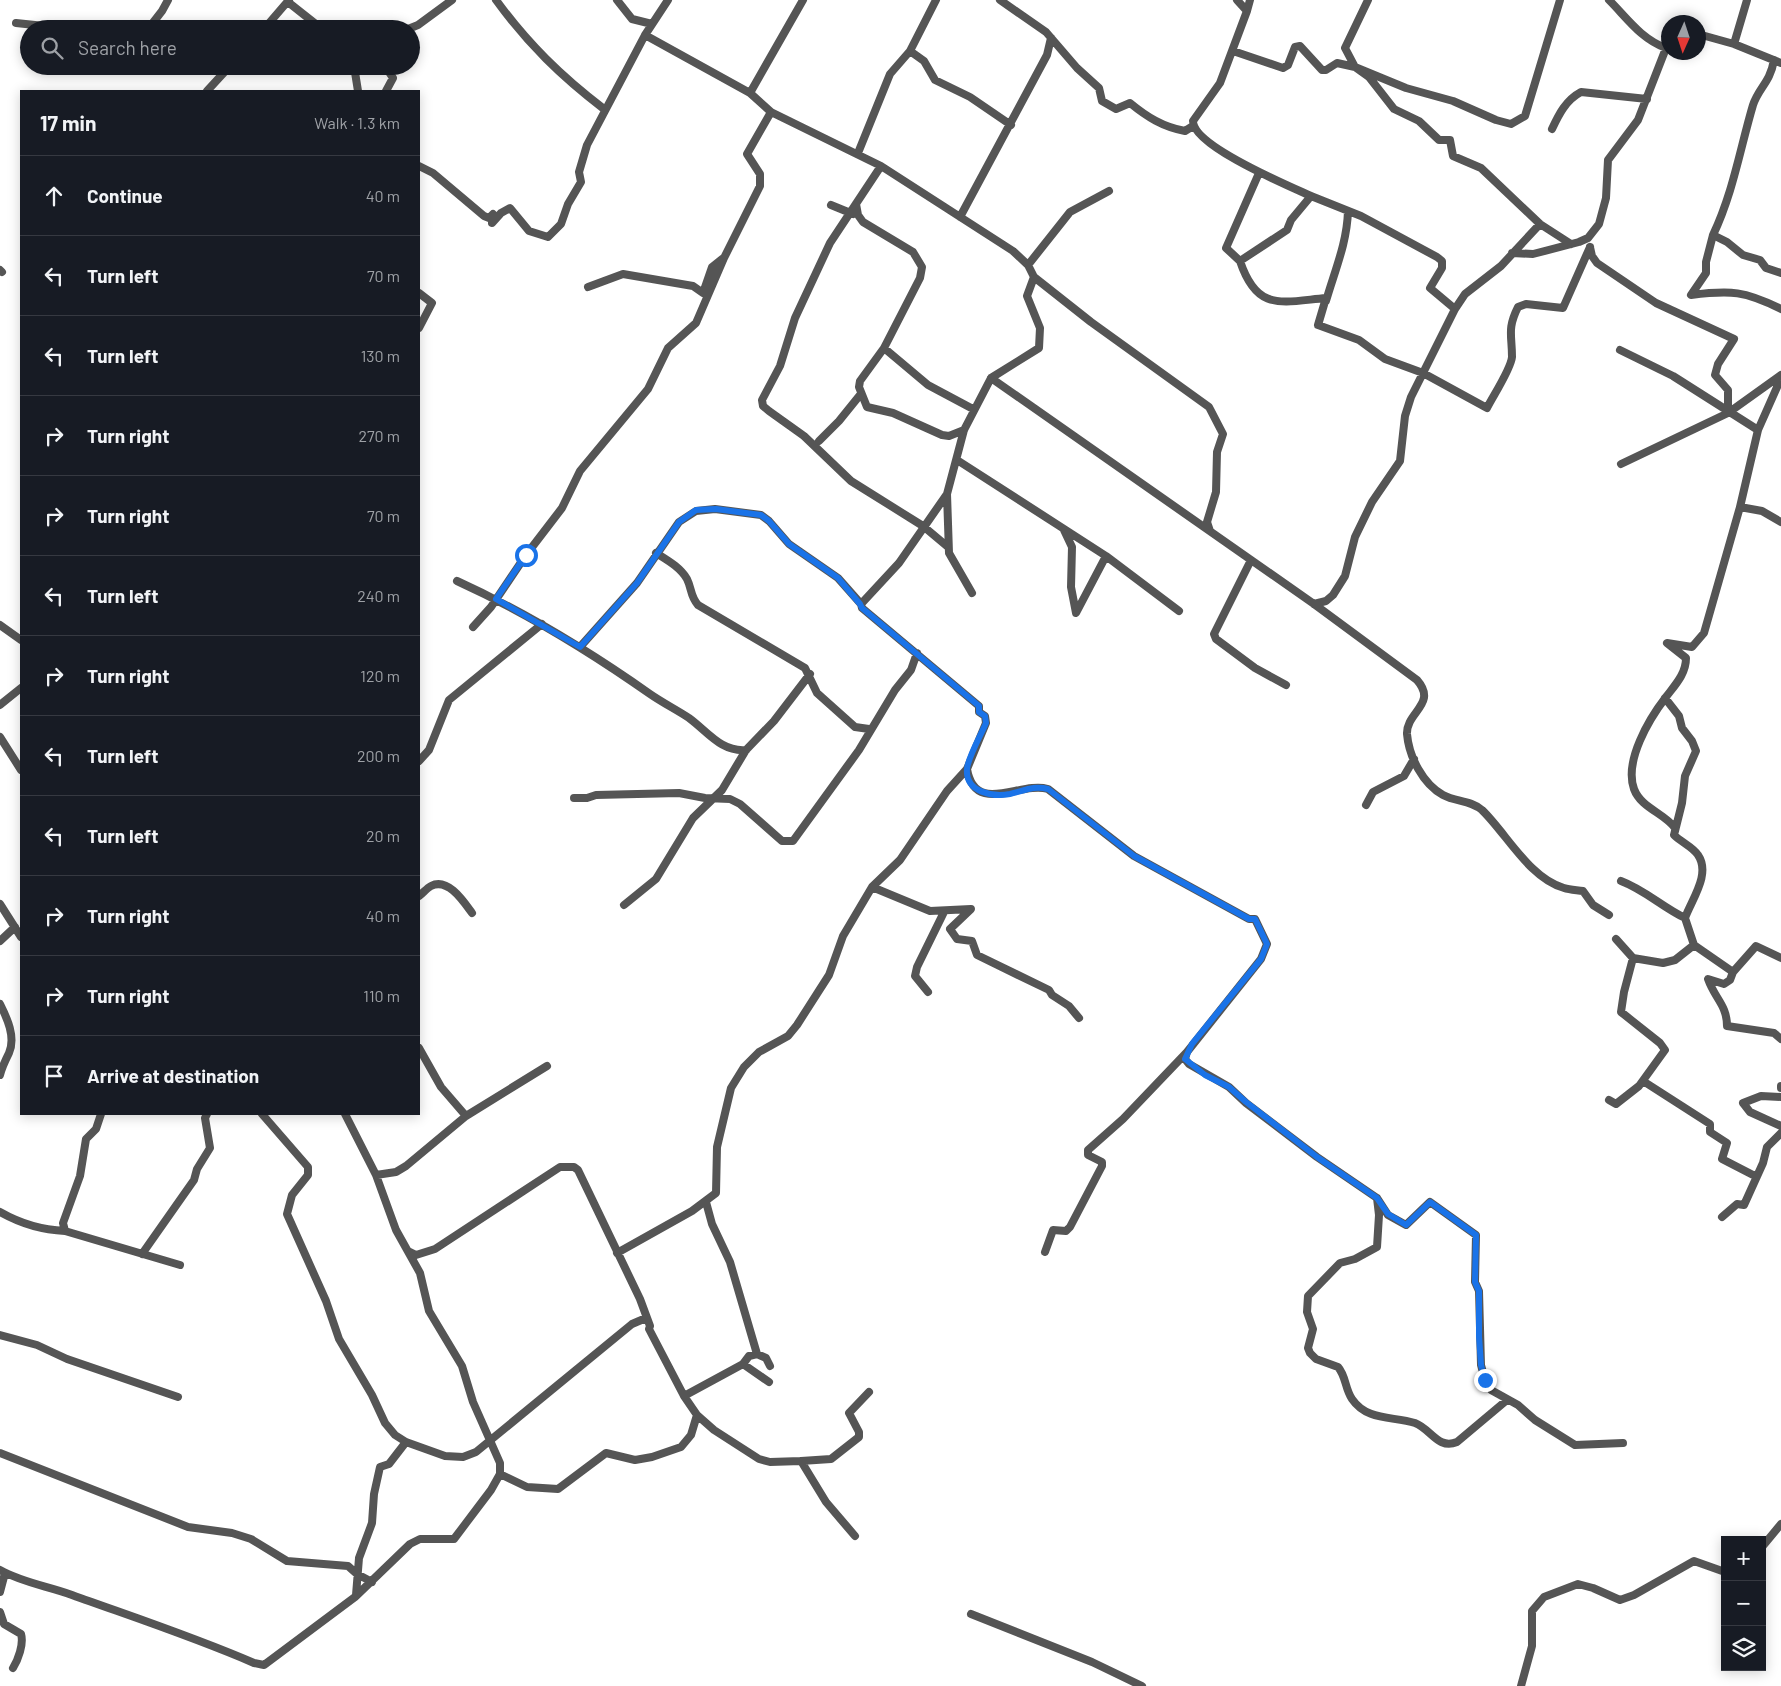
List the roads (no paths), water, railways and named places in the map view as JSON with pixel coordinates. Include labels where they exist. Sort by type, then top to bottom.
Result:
[{"type":"street","points":[[155,20],[168,0]]},
{"type":"street","points":[[420,24],[452,0]]},
{"type":"street","points":[[496,0],[520,34],[550,65],[604,109]]},
{"type":"street","points":[[617,0],[632,19],[652,24]]},
{"type":"street","points":[[420,166],[434,173],[484,216],[489,218],[493,214],[492,223],[510,208],[529,231],[548,238],[561,224],[568,204],[581,182],[580,172],[587,145],[604,109],[645,35],[668,0]]},
{"type":"street","points":[[750,93],[804,0]]},
{"type":"street","points":[[858,154],[890,74],[910,51],[936,0]]},
{"type":"street","points":[[1000,0],[1046,32],[1099,88],[1102,100],[1116,109],[1130,103],[1149,118],[1172,129],[1185,131],[1193,126]]},
{"type":"street","points":[[1237,0],[1247,11]]},
{"type":"street","points":[[1250,0],[1220,84],[1193,121],[1193,126],[1202,139],[1259,173],[1385,228],[1442,261],[1442,268],[1430,284],[1430,288],[1456,309]]},
{"type":"street","points":[[1368,0],[1345,48],[1355,67],[1369,77],[1394,109],[1419,121],[1439,140],[1450,140],[1453,156],[1481,168],[1540,224],[1571,244]]},
{"type":"street","points":[[1233,50],[1283,68],[1288,65],[1295,47],[1300,46],[1322,70],[1326,70],[1337,63],[1355,67],[1406,88],[1453,101],[1496,120],[1511,124],[1525,116],[1560,0]]},
{"type":"street","points":[[1609,0],[1644,37],[1652,43],[1661,44]]},
{"type":"street","points":[[1734,44],[1747,0]]},
{"type":"street","points":[[272,20],[289,1],[311,20]]},
{"type":"street","points":[[16,23],[20,23]]},
{"type":"street","points":[[645,35],[750,93],[771,112],[881,166],[1013,251],[1028,266],[1034,277],[1091,322],[1209,407],[1223,434],[1217,452],[1216,492],[1206,522],[1210,531]]},
{"type":"street","points":[[1706,36],[1734,44],[1778,62],[1754,104],[1735,177],[1713,235],[1706,262],[1706,273],[1691,295],[1741,292],[1781,310]]},
{"type":"street","points":[[960,217],[1047,55],[1051,38]]},
{"type":"street","points":[[910,51],[924,61],[936,80],[970,97],[1011,125]]},
{"type":"street","points":[[1512,254],[1533,254],[1588,238],[1602,216],[1606,198],[1608,160],[1632,130],[1647,99],[1661,60]]},
{"type":"street","points":[[208,90],[222,75]]},
{"type":"street","points":[[355,75],[358,90]]},
{"type":"street","points":[[387,90],[393,78],[391,75]]},
{"type":"street","points":[[1552,129],[1561,110],[1581,92],[1647,99]]},
{"type":"street","points":[[473,627],[496,599],[526,555],[562,508],[580,471],[648,389],[668,348],[696,323],[724,258],[760,186],[760,174],[747,154],[771,112]]},
{"type":"street","points":[[881,166],[830,244],[795,318],[780,366],[762,400],[763,406],[804,436],[859,487],[923,526],[948,547]]},
{"type":"street","points":[[1259,173],[1226,248],[1240,261],[1246,278],[1263,298],[1275,302],[1326,298],[1318,325]]},
{"type":"street","points":[[1028,266],[1070,212],[1109,190]]},
{"type":"street","points":[[1240,261],[1287,230],[1291,220],[1311,196]]},
{"type":"street","points":[[856,204],[858,215],[871,228],[913,252],[922,267],[920,278],[884,348],[860,381],[860,396],[867,408],[893,413],[942,435],[949,436],[964,430]]},
{"type":"street","points":[[831,205],[849,214],[858,215]]},
{"type":"street","points":[[1318,325],[1342,253],[1347,231],[1348,211]]},
{"type":"street","points":[[1314,604],[1326,601],[1345,576],[1355,537],[1372,502],[1400,461],[1405,416],[1423,373],[1456,309],[1465,294],[1486,280],[1540,224]]},
{"type":"street","points":[[1713,235],[1727,242],[1743,255],[1760,260],[1766,268],[1781,273]]},
{"type":"street","points":[[1588,238],[1592,256],[1597,263],[1656,303],[1734,339],[1718,364],[1715,375],[1728,390],[1728,413]]},
{"type":"street","points":[[1318,325],[1359,340],[1385,359],[1423,373],[1487,408],[1512,359],[1511,321],[1518,307],[1526,304],[1562,308],[1590,247]]},
{"type":"street","points":[[588,287],[623,274],[693,286],[703,293],[712,267],[724,258]]},
{"type":"street","points":[[860,604],[899,563],[946,494],[964,430],[973,409],[991,378],[1039,348],[1040,328],[1027,296],[1034,277]]},
{"type":"street","points":[[420,294],[432,303],[420,326]]},
{"type":"street","points":[[884,348],[928,386],[973,409]]},
{"type":"street","points":[[1620,350],[1673,376],[1728,413],[1758,430]]},
{"type":"street","points":[[1620,464],[1728,413],[1781,377]]},
{"type":"street","points":[[1675,828],[1648,807],[1634,789],[1634,755],[1639,742],[1665,698],[1686,668],[1686,658],[1667,643],[1692,646],[1704,633],[1740,507],[1758,430],[1781,377]]},
{"type":"street","points":[[991,378],[1314,604],[1417,680],[1423,686],[1424,698],[1409,726],[1407,734],[1414,759],[1428,782],[1444,795],[1467,801],[1483,811],[1505,839],[1535,870],[1564,888],[1583,891],[1593,905],[1609,916]]},
{"type":"street","points":[[819,440],[860,396]]},
{"type":"street","points":[[957,460],[1106,556],[1179,611]]},
{"type":"street","points":[[946,494],[949,553],[972,593]]},
{"type":"street","points":[[1740,507],[1762,512],[1781,522]]},
{"type":"street","points":[[580,647],[637,583],[679,522],[696,510],[716,509],[761,515],[769,521],[789,544],[838,578],[862,608],[979,706],[979,712],[985,716],[986,723],[967,770],[947,791],[900,860],[872,887],[839,944],[829,975],[797,1025],[788,1036],[759,1052],[744,1067],[731,1088],[717,1147],[716,1193],[706,1202],[617,1254]]},
{"type":"street","points":[[1064,530],[1072,547],[1070,587],[1076,613],[1106,556]]},
{"type":"street","points":[[656,553],[678,568],[686,577],[692,599],[698,605],[806,668],[810,674],[813,688],[817,693],[855,727],[869,729]]},
{"type":"street","points":[[1251,560],[1214,634],[1216,639],[1255,668],[1286,685]]},
{"type":"street","points":[[457,581],[496,599],[580,647],[686,716],[725,748],[733,751],[746,750]]},
{"type":"street","points":[[420,760],[429,750],[448,700],[542,624]]},
{"type":"street","points":[[0,625],[20,639]]},
{"type":"street","points":[[574,798],[587,798],[596,794],[679,792],[723,798],[735,802],[782,841],[793,841],[859,750],[869,729],[911,670],[917,653]]},
{"type":"street","points":[[624,905],[656,879],[693,818],[715,798],[746,750],[774,721],[810,674]]},
{"type":"street","points":[[0,705],[20,689]]},
{"type":"street","points":[[1665,698],[1679,716],[1682,728],[1692,741],[1696,751],[1685,776],[1682,803],[1674,835],[1698,854],[1703,864],[1702,880],[1685,918],[1694,945],[1733,972]]},
{"type":"street","points":[[0,737],[20,768]]},
{"type":"street","points":[[1366,805],[1373,792],[1404,776],[1414,759]]},
{"type":"street","points":[[967,770],[969,782],[975,789],[988,794],[1010,794],[1038,786],[1048,789],[1134,856],[1249,919],[1255,919],[1267,944],[1261,959],[1187,1052],[1123,1119],[1088,1150],[1088,1155],[1102,1162],[1102,1166],[1070,1227],[1066,1231],[1053,1230],[1045,1252]]},
{"type":"street","points":[[1621,880],[1641,888],[1666,908],[1685,918]]},
{"type":"street","points":[[420,895],[432,885],[441,885],[455,892],[472,913]]},
{"type":"street","points":[[872,887],[918,908],[944,912],[971,909],[950,929],[957,939],[972,941],[977,955],[1049,990],[1052,995],[1069,1006],[1079,1018]]},
{"type":"street","points":[[0,904],[20,935]]},
{"type":"street","points":[[928,992],[915,976],[917,967],[944,912]]},
{"type":"street","points":[[0,941],[15,927]]},
{"type":"street","points":[[1616,938],[1633,958],[1663,963],[1675,960],[1694,945]]},
{"type":"street","points":[[1781,958],[1756,946],[1733,972],[1730,980],[1724,984],[1708,979],[1713,993],[1727,1013],[1727,1026],[1774,1033],[1781,1040]]},
{"type":"street","points":[[1609,1100],[1616,1104],[1643,1081],[1665,1050],[1660,1043],[1621,1012],[1633,958]]},
{"type":"street","points":[[0,1004],[11,1034],[9,1053],[5,1058],[0,1075]]},
{"type":"street","points":[[420,1050],[441,1087],[466,1116]]},
{"type":"street","points":[[1187,1052],[1185,1059],[1189,1064],[1229,1087],[1317,1157],[1377,1198],[1388,1214],[1406,1225],[1430,1202],[1476,1235],[1475,1282],[1479,1291],[1481,1365],[1485,1380],[1491,1390],[1518,1405],[1535,1420],[1575,1445],[1623,1443]]},
{"type":"street","points":[[376,1175],[396,1172],[406,1166],[466,1116],[547,1066]]},
{"type":"street","points":[[1643,1081],[1710,1124],[1710,1132],[1727,1143],[1722,1159],[1755,1176]]},
{"type":"street","points":[[1781,1097],[1761,1096],[1743,1103],[1750,1112],[1781,1126]]},
{"type":"street","points":[[65,1231],[63,1223],[80,1176],[86,1139],[96,1129],[101,1115]]},
{"type":"street","points":[[142,1254],[194,1180],[197,1169],[210,1148],[205,1118],[206,1115]]},
{"type":"street","points":[[263,1115],[308,1167],[308,1175],[292,1195],[287,1214],[326,1301],[339,1339],[372,1396],[385,1423],[395,1435],[406,1442],[445,1456],[463,1457],[476,1452],[632,1324],[646,1318]]},
{"type":"street","points":[[0,1592],[2,1572],[31,1584],[70,1594],[191,1637],[254,1663],[264,1665],[355,1597],[410,1544],[420,1539],[454,1539],[492,1490],[500,1474],[500,1463],[472,1402],[462,1366],[429,1311],[420,1273],[396,1230],[376,1175],[346,1115]]},
{"type":"street","points":[[1722,1217],[1738,1204],[1744,1205],[1755,1176],[1763,1163],[1767,1147],[1781,1133]]},
{"type":"street","points":[[408,1251],[416,1254],[435,1249],[560,1167],[567,1166],[578,1170],[650,1326],[649,1329],[684,1396],[697,1415],[714,1430],[759,1459],[770,1462],[831,1458],[859,1437],[859,1432],[849,1413],[868,1392]]},
{"type":"street","points":[[1377,1198],[1379,1215],[1377,1221],[1377,1247],[1355,1259],[1340,1263],[1308,1296],[1308,1312],[1313,1329],[1308,1348],[1310,1353],[1316,1359],[1338,1367],[1352,1398],[1364,1410],[1373,1416],[1416,1424],[1440,1443],[1449,1445],[1457,1442],[1507,1400]]},
{"type":"street","points":[[706,1202],[712,1224],[730,1262],[757,1354]]},
{"type":"street","points":[[0,1212],[16,1221],[49,1230],[65,1231],[180,1265]]},
{"type":"street","points":[[0,1335],[36,1345],[67,1359],[178,1396]]},
{"type":"street","points":[[684,1396],[743,1364],[749,1356],[757,1354],[766,1358],[770,1366]]},
{"type":"street","points":[[743,1364],[769,1382]]},
{"type":"street","points":[[500,1474],[527,1487],[558,1489],[606,1453],[635,1460],[652,1457],[681,1447],[691,1435],[697,1415]]},
{"type":"street","points":[[355,1597],[358,1590],[358,1558],[372,1523],[374,1494],[380,1467],[389,1464],[406,1442]]},
{"type":"street","points":[[0,1453],[188,1527],[232,1533],[251,1539],[287,1561],[348,1566],[357,1574],[372,1582]]},
{"type":"street","points":[[801,1461],[826,1502],[855,1536]]},
{"type":"street","points":[[1766,1542],[1781,1524]]},
{"type":"street","points":[[1521,1686],[1532,1646],[1532,1611],[1544,1596],[1578,1584],[1593,1588],[1620,1600],[1634,1596],[1694,1561],[1721,1571]]},
{"type":"street","points":[[0,1612],[4,1624],[21,1634],[23,1638],[18,1660],[13,1668]]},
{"type":"street","points":[[971,1614],[1033,1638],[1129,1683],[1142,1686]]}]
